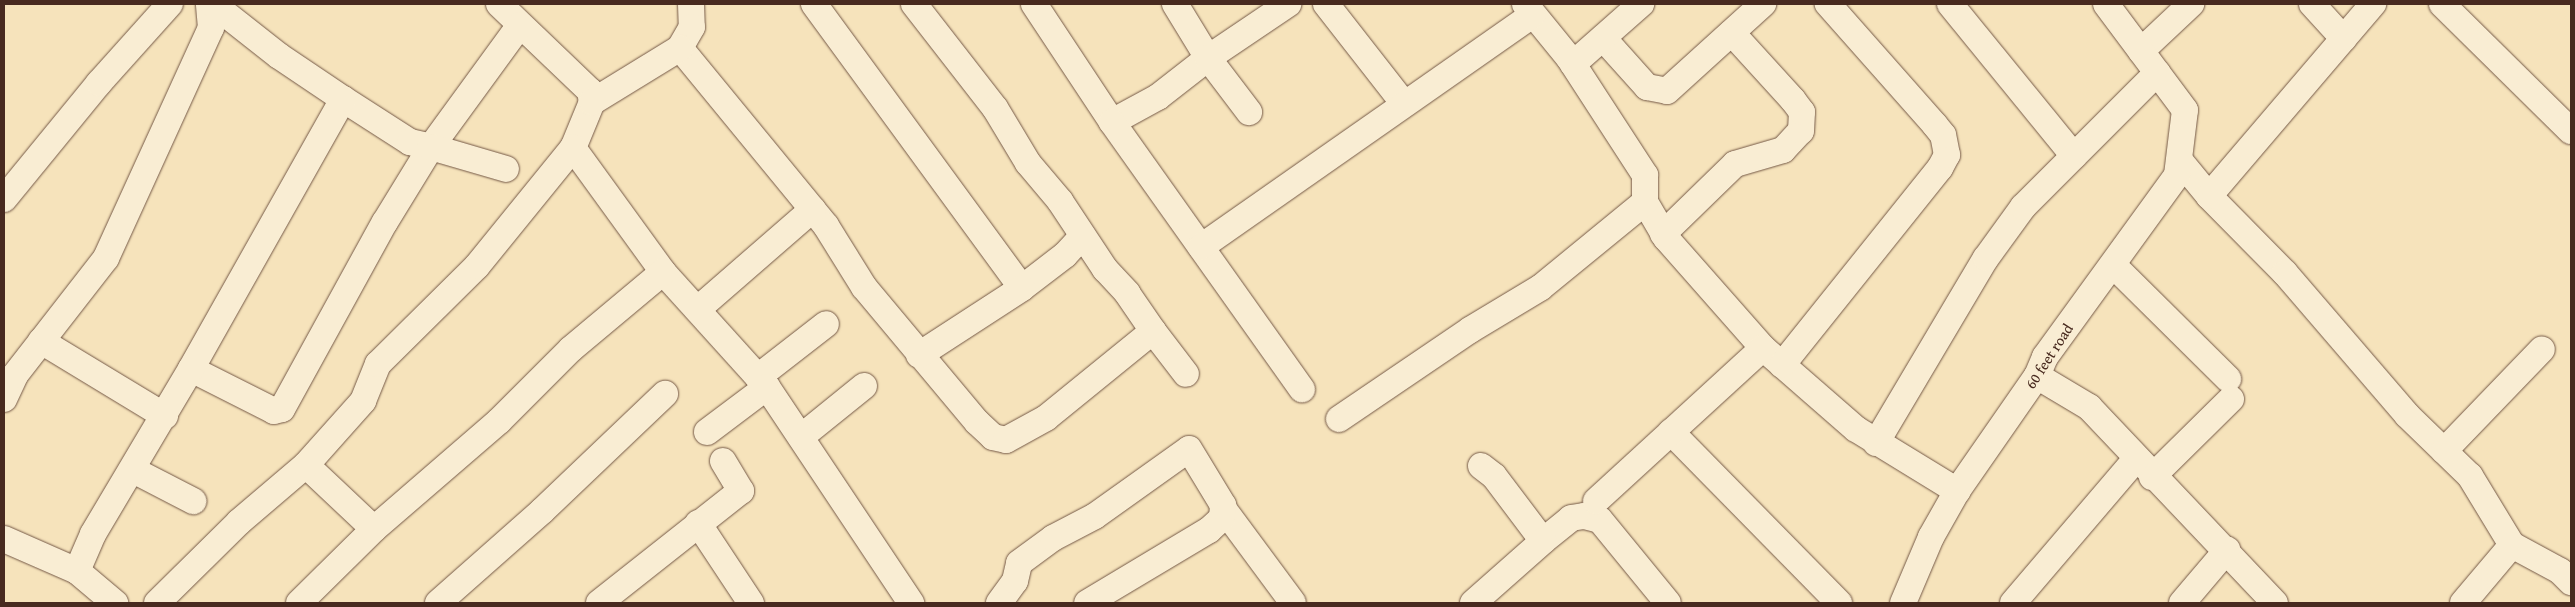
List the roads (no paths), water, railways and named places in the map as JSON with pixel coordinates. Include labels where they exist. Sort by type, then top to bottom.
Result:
[{"type":"street","points":[[4,199],[117,62],[170,4]]},
{"type":"street","points":[[4,399],[15,375],[106,258],[211,28],[208,4]]},
{"type":"street","points":[[213,4],[279,56],[343,100],[410,142],[506,169]]},
{"type":"street","points":[[157,603],[239,522],[306,465],[363,401],[378,364],[477,266],[573,148],[592,102],[590,91],[499,4]]},
{"type":"street","points":[[592,102],[680,48],[692,27],[691,4]]},
{"type":"street","points":[[814,4],[1022,288]]},
{"type":"street","points":[[914,4],[995,108],[1028,163],[1060,201],[1083,236],[1186,374]]},
{"type":"street","points":[[1034,4],[1112,122],[1302,389]]},
{"type":"street","points":[[1175,4],[1208,58],[1249,112]]},
{"type":"street","points":[[1112,122],[1158,97],[1208,58],[1288,4]]},
{"type":"street","points":[[1326,4],[1404,104]]},
{"type":"street","points":[[1573,64],[1641,4]]},
{"type":"street","points":[[1603,38],[1647,87],[1667,91],[1763,4]]},
{"type":"street","points":[[1782,365],[1940,168],[1947,155],[1945,140],[1935,125],[1828,4]]},
{"type":"street","points":[[1950,4],[2074,156]]},
{"type":"street","points":[[1876,443],[1986,258],[2023,207],[2157,72],[2106,4]]},
{"type":"street","points":[[2141,51],[2191,4]]},
{"type":"street","points":[[2312,4],[2344,39]]},
{"type":"street","points":[[2209,196],[2373,4]]},
{"type":"street","points":[[2442,4],[2571,131]]},
{"type":"street","points":[[1201,247],[1404,104],[1529,9],[1573,64],[1645,175],[1644,202],[1663,234],[1763,348],[1819,400],[1876,443],[1957,491]]},
{"type":"street","points":[[192,369],[274,411],[282,409],[385,222],[431,147],[520,26]]},
{"type":"street","points":[[1663,234],[1735,164],[1783,150],[1801,131],[1802,112],[1732,33]]},
{"type":"street","points":[[680,48],[813,209],[864,287],[919,355],[977,422],[993,437],[1006,440],[1046,418],[1153,331]]},
{"type":"street","name":"60 feet road","points":[[1903,603],[1931,537],[1957,491],[2037,376],[2045,357],[2177,175],[2181,162],[2185,110],[2157,72]]},
{"type":"street","points":[[77,570],[93,534],[165,416],[343,100]]},
{"type":"street","points":[[573,148],[663,272],[762,382],[911,603]]},
{"type":"street","points":[[2181,162],[2209,196],[2286,273],[2407,415],[2470,476],[2512,545],[2560,571],[2571,582]]},
{"type":"street","points":[[1339,419],[1470,330],[1540,288],[1644,202]]},
{"type":"street","points":[[698,309],[813,209]]},
{"type":"street","points":[[919,355],[1022,288],[1065,255],[1083,236]]},
{"type":"street","points":[[2013,603],[2144,468],[2230,389],[2112,265]]},
{"type":"street","points":[[299,603],[374,529],[449,467],[571,349],[663,272]]},
{"type":"street","points":[[707,432],[826,324]]},
{"type":"street","points":[[41,341],[165,416]]},
{"type":"street","points":[[1596,501],[1763,348]]},
{"type":"street","points":[[2444,451],[2542,349]]},
{"type":"street","points":[[2037,376],[2089,407],[2144,468],[2226,550],[2275,603]]},
{"type":"street","points":[[801,438],[864,386]]},
{"type":"street","points":[[438,603],[542,510],[665,394]]},
{"type":"street","points":[[1671,432],[1839,603]]},
{"type":"street","points":[[999,603],[1015,581],[1019,563],[1053,538],[1095,516],[1189,449],[1209,478],[1225,512],[1292,603]]},
{"type":"street","points":[[607,601],[698,523],[740,491],[723,461]]},
{"type":"street","points":[[306,465],[374,529]]},
{"type":"street","points":[[1481,466],[1494,476],[1543,541]]},
{"type":"street","points":[[133,470],[193,502]]},
{"type":"street","points":[[1087,603],[1210,530],[1225,512]]},
{"type":"street","points":[[1473,603],[1571,518],[1584,516],[1600,520],[1662,601]]},
{"type":"street","points":[[698,523],[751,603]]},
{"type":"street","points":[[4,539],[77,570],[115,603]]},
{"type":"street","points":[[2463,603],[2512,545]]},
{"type":"street","points":[[2182,603],[2226,550]]}]
